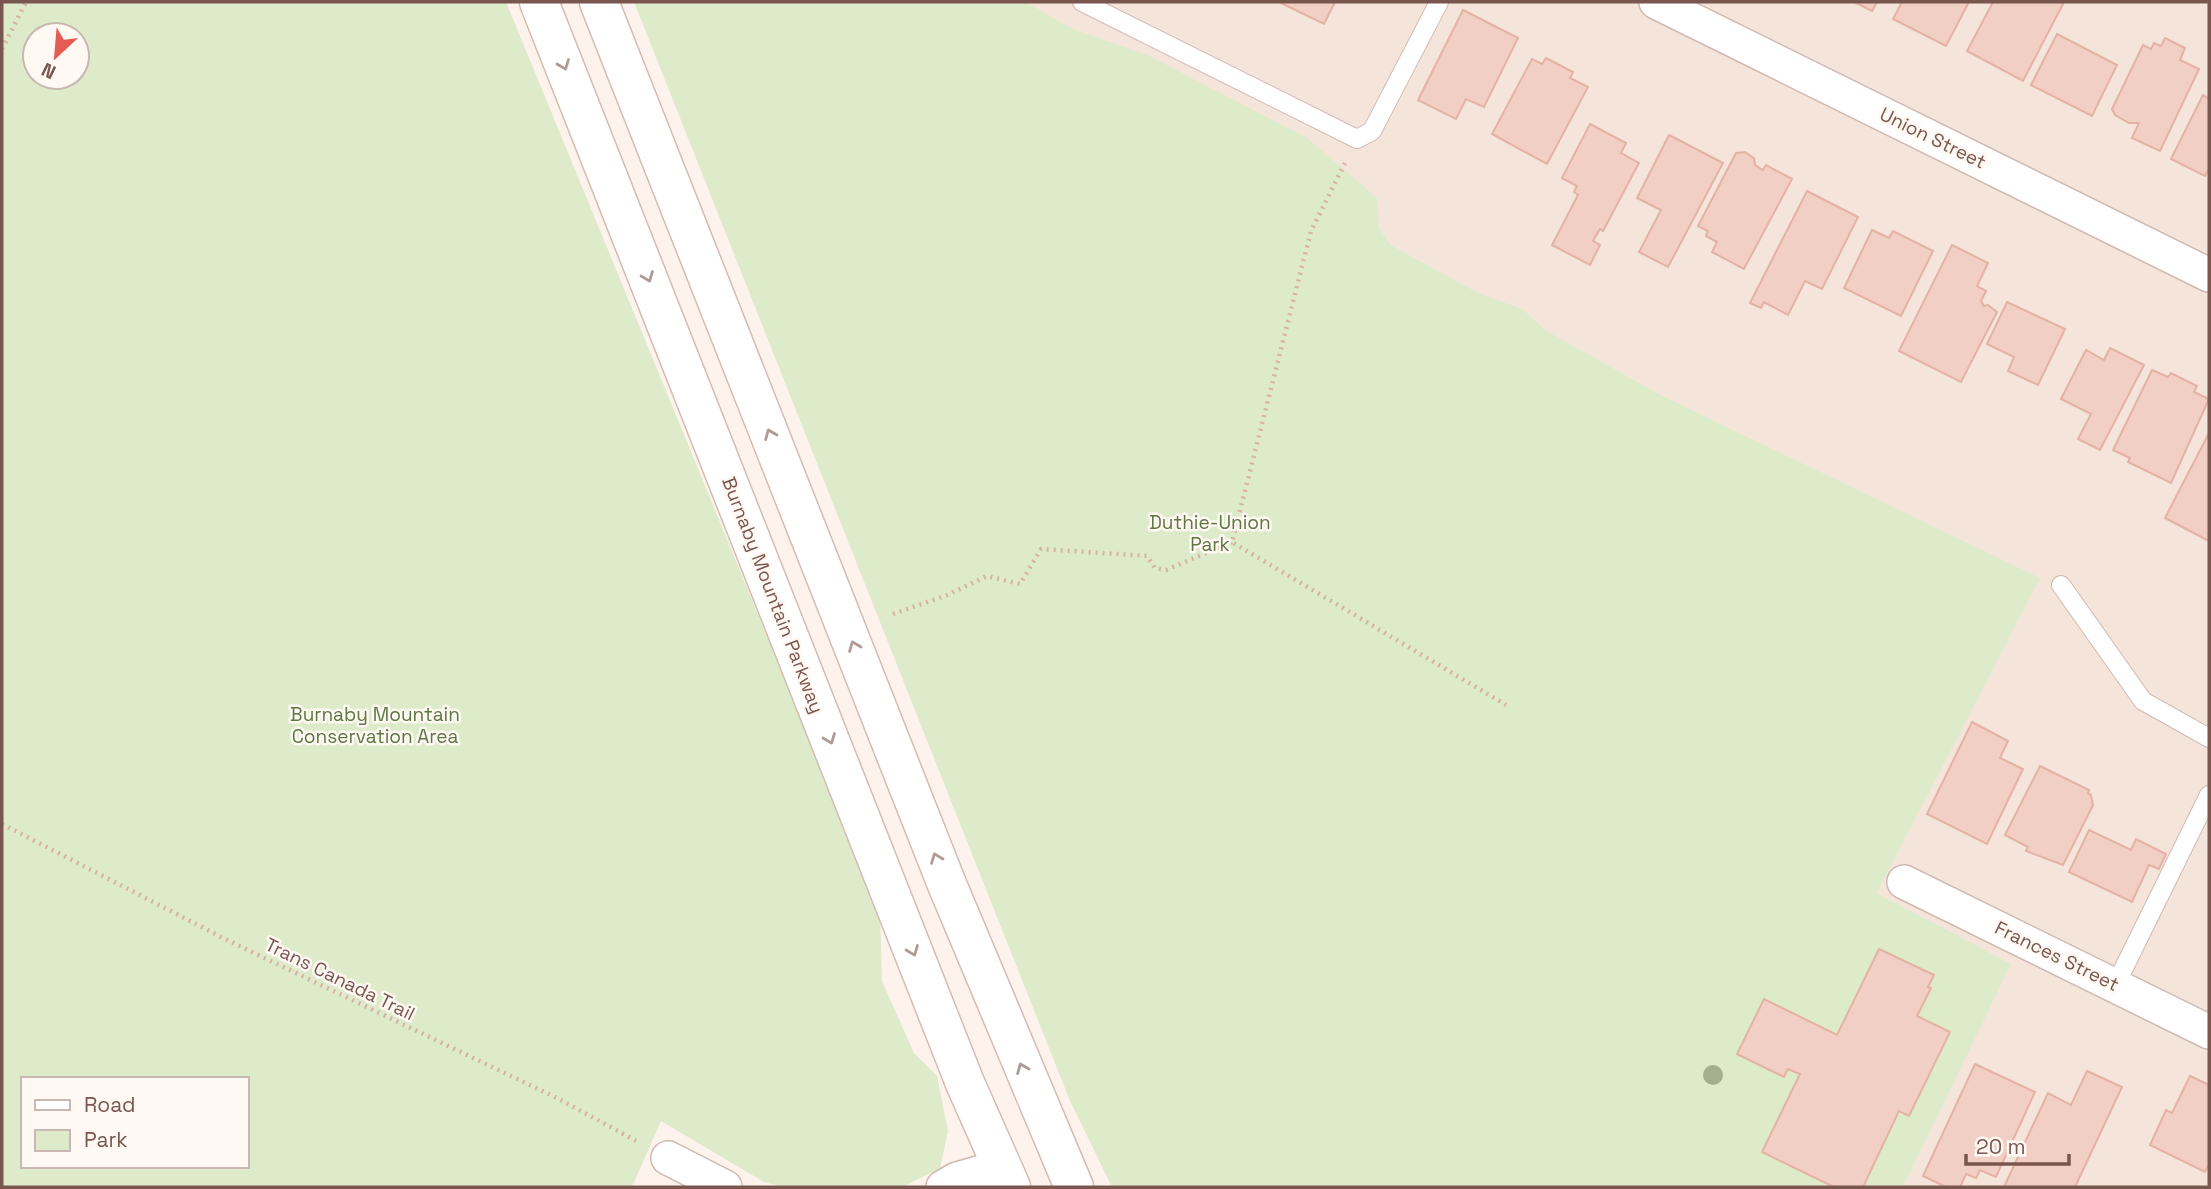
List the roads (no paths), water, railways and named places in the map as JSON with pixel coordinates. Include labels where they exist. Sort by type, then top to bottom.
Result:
[{"type":"main road","name":"Burnaby Mountain Parkway","points":[[539,2],[965,1083],[1006,1177]]},
{"type":"main road","points":[[599,2],[946,882],[1070,1180],[1006,1177]]},
{"type":"street","name":"Union Street","points":[[1656,2],[2209,275]]},
{"type":"street","name":"Frances Street","points":[[1904,882],[2209,1032]]},
{"type":"street","points":[[667,1158],[713,1185]]},
{"type":"street","points":[[943,1187],[957,1179],[1006,1177]]},
{"type":"lane","points":[[1082,2],[1357,139],[1372,131],[1439,2]]},
{"type":"lane","points":[[2061,585],[2143,701],[2209,738]]},
{"type":"lane","points":[[2116,984],[2209,795]]},
{"type":"park label","name":"Duthie-Union Park","points":[[1210,533]]},
{"type":"park label","name":"Burnaby Mountain Conservation Area","points":[[375,725]]}]
